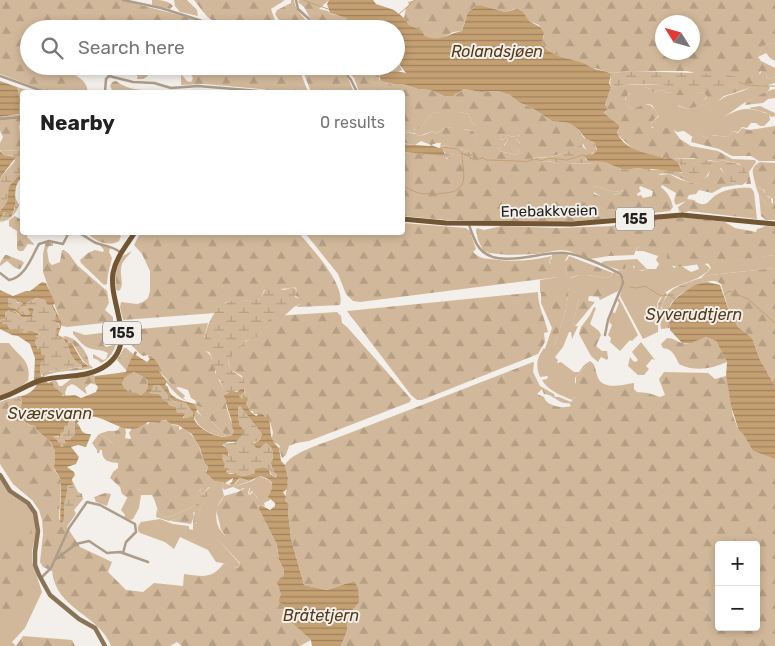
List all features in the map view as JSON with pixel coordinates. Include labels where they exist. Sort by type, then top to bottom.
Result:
[{"type":"main road","name":"Enebakkveien","points":[[405,219],[471,224],[580,224],[676,215],[775,224]]},
{"type":"main road","name":"155","points":[[0,398],[37,382],[97,371],[108,365],[118,353],[122,332],[113,279],[116,264],[121,253],[133,235]]},
{"type":"main road","points":[[0,475],[10,491],[28,503],[35,513],[38,534],[35,560],[40,578],[52,598],[80,620],[95,628],[105,646]]},
{"type":"street","points":[[123,0],[161,8],[199,20]]},
{"type":"street","points":[[296,0],[298,9],[310,20]]},
{"type":"street","points":[[347,75],[356,90]]},
{"type":"street","points":[[0,76],[39,90]]},
{"type":"street","points":[[106,90],[106,80],[109,76],[133,82],[154,83],[171,88],[198,86],[246,90]]},
{"type":"street","points":[[0,119],[20,117]]},
{"type":"street","points":[[471,224],[478,248],[490,256],[523,258],[567,253],[620,274],[623,283],[608,320],[605,335]]},
{"type":"street","points":[[0,273],[9,280],[17,278],[30,261],[39,244],[49,241],[63,244],[68,235]]},
{"type":"street","points":[[84,235],[95,242],[110,246],[121,253]]},
{"type":"street","points":[[40,578],[48,571],[55,560],[69,528],[87,502],[100,505],[132,522],[135,526],[136,532],[126,542],[123,553]]},
{"type":"street","points":[[55,560],[76,544],[89,541],[107,553],[116,551],[148,562]]},
{"type":"green space","points":[[0,0],[121,0],[198,20],[20,20],[20,75],[76,75],[85,83],[88,90],[43,90],[0,74]]},
{"type":"green space","points":[[152,0],[166,1],[173,6],[170,9],[152,5]]},
{"type":"green space","points":[[174,0],[187,0],[197,10],[198,16],[180,12],[175,6]]},
{"type":"green space","points":[[194,0],[285,0],[271,9],[275,20],[212,20]]},
{"type":"green space","points":[[291,0],[294,0],[299,12],[305,20],[279,20],[275,14],[277,10],[291,3]]},
{"type":"green space","points":[[299,0],[329,0],[319,9],[350,18],[350,20],[311,20],[304,7],[298,2]]},
{"type":"green space","points":[[415,0],[775,0],[775,44],[771,43],[763,46],[758,57],[761,61],[775,68],[775,77],[767,79],[766,75],[761,71],[758,83],[724,96],[718,101],[688,109],[677,105],[675,101],[703,100],[707,98],[706,95],[702,92],[692,95],[674,95],[671,92],[666,93],[664,90],[652,92],[651,89],[645,87],[638,92],[628,94],[625,99],[628,106],[632,109],[648,104],[653,107],[659,115],[650,124],[652,128],[672,128],[680,139],[691,146],[718,151],[732,159],[755,160],[756,162],[749,172],[751,184],[745,184],[747,183],[740,164],[722,160],[718,162],[693,158],[667,159],[634,150],[617,134],[620,126],[604,113],[606,112],[605,102],[611,87],[642,84],[720,88],[739,85],[687,71],[610,73],[593,69],[580,62],[559,56],[547,49],[542,43],[544,35],[539,25],[529,21],[520,11],[515,9],[505,12],[480,5],[476,6],[470,11],[462,31],[453,32],[440,40],[431,39],[425,36],[421,30],[409,25],[404,18],[406,8],[409,5],[408,2]]},
{"type":"green space","points":[[771,43],[775,44],[775,61],[766,53],[758,57],[763,46]]},
{"type":"green space","points":[[634,71],[723,74],[737,77],[740,82],[736,87],[726,89],[646,84],[611,87],[610,73]]},
{"type":"green space","points":[[762,71],[767,79],[775,77],[775,83],[768,85],[770,88],[768,91],[744,103],[724,117],[737,111],[751,109],[769,114],[770,120],[764,126],[751,123],[747,128],[742,127],[738,132],[733,131],[728,137],[712,135],[707,138],[702,136],[702,134],[697,140],[684,131],[677,132],[670,128],[654,128],[649,125],[659,116],[652,105],[648,104],[632,109],[625,101],[627,95],[645,87],[651,89],[652,92],[664,90],[666,93],[671,92],[679,95],[702,92],[706,95],[707,97],[703,100],[681,102],[678,106],[688,109],[743,91],[753,84]]},
{"type":"green space","points":[[137,75],[148,75],[143,79],[137,79]]},
{"type":"green space","points":[[182,75],[187,81],[191,82],[193,78],[192,75],[301,75],[307,90],[267,90],[204,84],[181,85]]},
{"type":"green space","points":[[304,75],[346,75],[353,90],[310,90]]},
{"type":"green space","points":[[351,75],[375,75],[371,77],[372,82],[387,86],[398,83],[418,89],[431,90],[444,96],[455,95],[464,89],[481,92],[498,91],[510,95],[520,103],[529,106],[552,121],[569,123],[578,129],[584,138],[594,142],[597,151],[595,153],[588,152],[583,144],[571,151],[550,157],[533,158],[534,163],[546,161],[563,164],[599,163],[601,165],[601,162],[604,162],[624,170],[638,168],[650,170],[660,175],[669,174],[681,180],[697,184],[708,176],[712,167],[719,167],[732,183],[737,185],[723,187],[712,193],[699,190],[696,194],[689,195],[687,199],[704,204],[724,191],[737,188],[751,188],[754,192],[757,219],[689,211],[682,213],[678,207],[686,201],[676,205],[674,201],[676,193],[662,185],[661,187],[669,196],[673,207],[670,211],[559,222],[447,220],[405,216],[405,152],[448,159],[451,154],[473,158],[473,155],[470,152],[445,145],[440,147],[441,143],[431,145],[421,141],[415,145],[405,143],[405,132],[417,134],[418,136],[433,131],[436,134],[446,127],[451,128],[456,125],[460,131],[463,129],[473,131],[477,137],[482,132],[482,126],[473,124],[468,114],[460,112],[459,115],[435,112],[420,128],[405,130],[405,90],[358,90]],"holes":[[[501,134],[515,137],[520,135],[516,140],[520,142],[518,146],[520,149],[517,155],[499,151],[508,140],[506,137],[503,140],[500,139]],[[596,186],[614,192],[625,190],[615,195],[600,196],[594,194]],[[640,186],[653,191],[652,196],[643,198],[641,195],[638,196],[637,194],[641,191]]]},
{"type":"green space","points":[[379,75],[381,81],[393,84],[388,87],[372,82],[371,77]]},
{"type":"green space","points":[[116,81],[127,87],[147,90],[112,90],[110,86],[112,82]]},
{"type":"green space","points":[[17,87],[27,90],[20,90],[20,99]]},
{"type":"green space","points":[[775,89],[775,98],[768,99],[763,103],[745,105],[746,102]]},
{"type":"green space","points":[[760,106],[775,113],[775,116],[771,117],[767,113],[749,108]]},
{"type":"green space","points":[[435,112],[459,114],[460,112],[468,114],[473,124],[482,125],[482,132],[477,137],[473,131],[465,129],[460,131],[457,127],[446,127],[436,134],[433,131],[419,136],[415,133],[405,132],[405,130],[419,128]]},
{"type":"green space","points":[[20,114],[20,151],[0,150],[0,143],[3,137],[0,131],[0,117]]},
{"type":"green space","points":[[775,126],[775,161],[759,161],[751,156],[732,156],[719,149],[691,142],[692,137],[699,139],[701,133],[702,136],[707,138],[710,135],[728,137],[733,131],[738,133],[742,128],[749,130]]},
{"type":"green space","points":[[501,134],[514,137],[520,135],[516,140],[520,142],[520,149],[517,155],[499,151],[508,140],[506,137],[503,140],[500,139]]},
{"type":"green space","points":[[583,144],[582,146],[593,153],[591,155],[584,155],[586,160],[601,162],[601,165],[587,163],[562,164],[546,161],[534,163],[531,160],[559,155]]},
{"type":"green space","points":[[445,145],[470,152],[473,158],[452,154],[450,158],[441,159],[405,152],[444,155],[442,147]]},
{"type":"green space","points":[[0,150],[20,151],[20,175],[9,189],[7,202],[0,211],[0,178],[15,161],[13,156],[4,155]]},
{"type":"green space","points":[[672,158],[718,162],[722,160],[740,165],[745,170],[748,181],[742,185],[734,184],[721,168],[715,167],[697,184],[669,174],[656,174],[650,170],[672,170],[682,173],[679,163]]},
{"type":"green space","points":[[760,162],[775,163],[775,220],[766,220],[761,216],[759,195],[767,205],[773,203],[773,199],[766,195],[764,190],[756,187],[753,170],[756,164]]},
{"type":"green space","points":[[596,186],[614,192],[625,190],[606,197],[594,192]]},
{"type":"green space","points":[[756,187],[763,190],[771,198],[772,205],[767,205],[759,195]]},
{"type":"green space","points":[[15,197],[19,205],[16,211],[10,219],[0,222],[4,212],[13,214]]},
{"type":"green space","points":[[15,216],[20,219],[20,235],[27,235],[35,245],[28,244],[23,251],[19,251],[17,249],[17,231],[9,226],[9,220]]},
{"type":"green space","points":[[659,218],[689,218],[725,222],[735,228],[756,232],[757,229],[766,226],[775,227],[775,255],[704,264],[701,262],[700,264],[678,267],[667,263],[667,252],[656,248],[637,247],[634,255],[590,259],[569,251],[560,250],[536,254],[508,255],[489,253],[483,250],[476,230],[477,228],[484,230],[502,226],[559,228],[611,226]]},
{"type":"green space","points":[[405,223],[466,228],[470,231],[476,249],[473,252],[483,258],[519,261],[552,256],[549,263],[557,266],[561,276],[360,302],[353,301],[346,294],[338,274],[307,235],[405,235]]},
{"type":"green space","points":[[139,235],[301,235],[333,277],[338,287],[340,305],[296,306],[300,304],[295,295],[297,291],[294,287],[264,290],[261,298],[257,300],[226,302],[215,313],[123,320],[120,307],[121,302],[137,304],[143,302],[148,298],[150,291],[150,271],[142,254],[134,245]]},
{"type":"green space","points":[[91,236],[121,236],[119,241],[111,244],[98,241]]},
{"type":"green space","points":[[46,241],[53,243],[53,246],[49,246],[47,250],[49,262],[52,265],[60,262],[62,250],[64,250],[77,265],[107,291],[109,303],[105,310],[113,317],[113,322],[62,326],[43,272],[43,254]]},
{"type":"green space","points":[[100,245],[108,246],[112,258],[107,284],[104,285],[80,260],[95,250],[103,252],[104,250]]},
{"type":"green space","points":[[637,247],[664,250],[667,252],[667,260],[674,268],[680,265],[691,272],[699,269],[697,264],[702,262],[710,268],[705,274],[672,288],[660,298],[657,306],[658,332],[643,339],[620,296],[624,279],[616,271],[625,269],[627,265],[633,265],[634,269],[642,271],[656,269],[659,264],[656,260],[658,256],[643,251],[636,251]]},
{"type":"green space","points":[[132,251],[121,266],[122,285],[118,291],[116,289],[115,271],[121,257]]},
{"type":"green space","points":[[552,254],[569,254],[563,264],[567,270],[566,275],[571,278],[579,275],[588,275],[607,278],[614,272],[621,277],[622,283],[618,291],[600,300],[598,296],[604,294],[583,296],[579,299],[573,322],[575,326],[578,326],[572,339],[571,332],[569,332],[563,347],[555,357],[558,360],[557,363],[561,362],[574,372],[579,372],[584,365],[586,366],[575,378],[575,396],[572,400],[555,392],[545,384],[542,380],[547,379],[548,376],[540,377],[537,365],[538,358],[544,348],[555,344],[565,314],[569,289],[540,293],[540,280],[558,277],[549,261],[552,258]]},
{"type":"green space","points":[[5,255],[24,263],[20,269],[7,261],[0,266]]},
{"type":"green space","points":[[775,255],[775,268],[710,275],[701,278],[711,268],[708,263]]},
{"type":"green space","points":[[569,256],[613,273],[610,277],[606,278],[579,275],[569,278],[566,275],[567,270],[562,263]]},
{"type":"green space","points":[[637,259],[647,269],[634,272],[631,271],[635,267],[633,265],[627,265],[625,269],[619,270],[602,264],[602,262],[606,261]]},
{"type":"green space","points":[[775,268],[775,386],[760,360],[752,338],[738,327],[729,311],[721,284],[714,281],[704,283],[701,278],[710,275]]},
{"type":"green space","points":[[701,278],[704,283],[675,298],[668,311],[670,328],[661,329],[662,309],[665,299],[671,291]]},
{"type":"green space","points":[[268,286],[284,290],[294,287],[297,291],[295,297],[301,303],[284,316],[267,321],[259,336],[246,341],[229,359],[228,362],[231,370],[244,379],[245,392],[249,398],[242,399],[239,397],[244,392],[244,389],[225,394],[220,380],[216,376],[216,370],[211,360],[212,357],[209,352],[203,350],[207,328],[220,307],[233,301],[259,299]]},
{"type":"green space","points":[[567,288],[569,290],[565,314],[555,344],[548,350],[545,349],[552,328],[541,303],[541,292]]},
{"type":"green space","points":[[597,288],[602,290],[604,294],[602,297],[589,296],[589,301],[595,302],[575,326],[573,322],[579,299],[588,290]]},
{"type":"green space","points":[[538,292],[540,308],[548,332],[544,333],[545,342],[538,354],[422,400],[417,400],[411,395],[347,311]]},
{"type":"green space","points":[[664,293],[667,293],[656,323],[658,304]]},
{"type":"green space","points":[[9,298],[16,300],[17,303],[23,303],[20,307],[26,306],[26,303],[38,298],[45,300],[47,305],[51,305],[56,314],[56,320],[50,321],[58,322],[60,328],[56,330],[57,335],[64,339],[64,342],[68,343],[72,356],[82,367],[51,371],[40,376],[40,364],[45,355],[41,355],[35,342],[37,335],[41,334],[30,330],[25,333],[9,329],[7,325],[0,322],[0,320],[5,319],[5,313],[9,310],[11,313],[15,311],[25,317],[34,316],[32,316],[34,310],[30,308],[30,314],[26,315],[23,313],[24,315],[8,306]]},
{"type":"green space","points":[[619,298],[638,335],[632,341],[630,340],[620,351],[610,342],[611,338],[608,335],[612,325],[609,322],[612,312],[615,313]]},
{"type":"green space","points":[[594,307],[596,308],[590,324],[601,335],[596,346],[602,351],[607,351],[608,358],[607,360],[601,357],[598,362],[591,356],[579,334],[581,327]]},
{"type":"green space","points":[[337,312],[341,316],[342,323],[411,399],[410,402],[309,441],[289,446],[286,455],[282,458],[280,446],[273,443],[273,432],[269,419],[263,414],[254,414],[253,411],[250,411],[246,403],[249,399],[245,392],[242,376],[231,370],[228,361],[233,353],[242,345],[259,335],[262,325],[273,316]]},
{"type":"green space","points":[[208,323],[204,338],[205,350],[212,357],[211,359],[216,369],[215,372],[225,392],[226,406],[234,431],[232,435],[227,437],[208,418],[208,414],[202,411],[203,408],[195,405],[196,401],[191,398],[188,390],[179,387],[175,388],[159,371],[159,366],[155,360],[149,355],[143,356],[140,354],[125,338],[128,330]]},
{"type":"green space","points":[[73,331],[85,335],[114,333],[115,340],[103,344],[106,347],[116,344],[115,347],[108,358],[101,363],[93,358],[93,354],[103,360],[106,359],[108,353],[86,347],[73,334]]},
{"type":"green space","points":[[63,336],[73,339],[81,346],[87,355],[89,364],[93,368],[54,373],[43,377],[52,371],[88,365],[71,342],[68,342]]},
{"type":"green space","points":[[706,337],[716,341],[727,362],[703,369],[691,368],[679,364],[673,353],[663,348],[661,344],[667,338],[682,343],[691,343]]},
{"type":"green space","points":[[641,342],[655,360],[652,359],[646,366],[649,369],[644,375],[638,375],[628,366],[630,357],[633,361],[636,362],[638,360],[632,352]]},
{"type":"green space","points":[[0,343],[9,343],[24,359],[29,374],[28,381],[20,387],[0,396]]},
{"type":"green space","points":[[124,348],[134,355],[127,371],[117,360]]},
{"type":"green space","points":[[590,361],[599,380],[607,385],[618,386],[634,383],[634,389],[637,392],[660,397],[665,395],[659,379],[664,372],[708,373],[715,379],[726,376],[733,416],[739,431],[743,434],[753,451],[775,459],[775,646],[341,646],[347,631],[348,615],[358,602],[354,581],[327,590],[304,585],[291,539],[289,505],[285,500],[288,478],[285,465],[288,461],[314,446],[533,362],[533,372],[540,386],[554,394],[555,397],[571,402],[575,396],[574,391],[571,391],[576,382],[576,377],[585,367],[584,365]],"holes":[[[542,389],[544,394],[569,403],[571,406],[559,407],[551,405],[544,397],[537,394]]]},
{"type":"green space","points":[[134,372],[148,381],[147,390],[141,395],[135,392],[127,392],[122,385],[123,378]]},
{"type":"green space","points":[[95,376],[94,382],[96,385],[91,383],[85,388],[87,394],[72,384],[67,387],[66,396],[64,396],[54,387],[53,381],[56,380],[59,386],[62,386],[71,379]]},
{"type":"green space","points":[[162,376],[185,396],[183,398],[187,401],[176,394]]},
{"type":"green space","points":[[154,385],[159,385],[163,388],[173,401],[186,403],[193,413],[193,418],[184,419],[184,413],[183,415],[177,413],[176,407],[169,405],[159,394],[151,393],[150,391]]},
{"type":"green space","points":[[21,396],[22,406],[20,406],[22,413],[8,406],[10,399]]},
{"type":"green space","points":[[10,399],[9,408],[21,415],[21,420],[35,426],[52,443],[55,451],[54,469],[61,480],[59,519],[62,523],[74,510],[76,513],[67,527],[80,547],[112,562],[108,572],[126,590],[143,592],[154,583],[183,586],[184,574],[206,576],[215,572],[224,563],[239,567],[240,563],[219,541],[225,535],[221,530],[216,509],[224,496],[238,492],[250,485],[248,494],[250,495],[254,491],[258,501],[260,501],[258,507],[277,545],[279,560],[284,570],[281,594],[278,601],[288,611],[290,621],[311,640],[300,646],[182,646],[177,642],[170,646],[111,646],[97,626],[61,595],[55,584],[52,571],[43,567],[40,562],[43,534],[39,510],[33,501],[13,484],[0,464],[0,402]]},
{"type":"green space","points":[[195,405],[203,408],[202,410],[208,414],[208,418],[227,437],[219,436],[218,432],[211,430]]},
{"type":"green space","points":[[240,406],[262,434],[260,440],[253,443],[256,448],[259,449],[266,443],[272,448],[273,459],[270,463],[274,469],[273,472],[277,474],[276,478],[269,469],[263,467],[255,469],[255,473],[244,476],[236,473],[227,473],[229,469],[224,467],[225,464],[221,460],[223,454],[229,458],[229,453],[222,444],[234,443],[243,434],[239,424],[238,407]]},
{"type":"green space","points":[[196,411],[212,425],[211,430],[218,432],[219,436],[207,431],[197,422],[194,414]]},
{"type":"green space","points":[[73,414],[79,415],[75,419],[75,434],[69,440],[64,439],[66,443],[60,447],[58,441],[53,436],[61,437],[60,434],[64,427],[68,425],[70,416]]},
{"type":"green space","points":[[162,420],[170,421],[172,425],[179,426],[179,430],[183,428],[195,439],[205,464],[208,466],[206,471],[209,476],[198,492],[197,505],[167,518],[159,513],[153,497],[148,492],[138,489],[134,495],[128,498],[122,494],[120,487],[110,478],[118,468],[118,463],[109,462],[105,459],[102,450],[97,453],[92,443],[99,434],[115,444],[115,431],[120,426],[125,427],[125,438],[130,439],[129,433],[132,428],[146,423],[147,425],[150,422],[158,423]]},
{"type":"green space","points":[[115,431],[115,444],[99,434]]},
{"type":"green space","points":[[209,476],[214,481],[224,483],[222,487],[224,496],[218,505],[216,516],[218,527],[225,535],[219,541],[240,564],[238,568],[216,562],[208,550],[180,537],[174,549],[165,542],[140,533],[138,530],[141,522],[160,519],[173,524],[189,526],[189,529],[193,530],[193,523],[197,523],[199,511],[211,488],[209,487],[202,495],[200,490]]},
{"type":"green space","points":[[259,476],[269,480],[273,485],[270,500],[264,503],[265,506],[259,506],[256,495],[252,491],[249,495],[250,488],[240,490],[233,487],[252,481]]},
{"type":"green space","points":[[240,478],[248,481],[253,480],[224,490],[222,487],[224,483],[235,484]]},
{"type":"green space","points":[[0,479],[9,492],[30,506],[35,519],[36,533],[32,551],[32,562],[42,592],[25,628],[12,642],[16,646],[0,646]]},
{"type":"green space","points":[[73,482],[78,492],[82,494],[83,499],[63,522],[67,490]]},
{"type":"green space","points":[[210,487],[212,488],[199,511],[198,522],[193,523],[198,492],[200,490],[202,495]]},
{"type":"green space","points":[[138,489],[153,495],[141,495],[139,508],[133,519],[130,520],[124,517],[125,515],[121,510],[127,498]]},
{"type":"green space","points":[[105,493],[111,494],[107,506],[96,502],[94,497]]},
{"type":"green space","points":[[197,505],[195,512],[169,521],[156,517],[157,509],[159,513],[167,518]]},
{"type":"green space","points":[[193,511],[194,517],[191,524],[170,521]]},
{"type":"green space","points":[[30,519],[32,530],[23,595],[9,615],[0,610],[0,532],[8,543]]},
{"type":"green space","points":[[23,636],[72,640],[75,646],[16,646]]},
{"type":"water","name":"Rolandsjøen","points":[[329,0],[373,0],[376,4],[394,10],[404,18],[409,25],[421,30],[425,36],[435,39],[462,31],[468,12],[476,6],[480,5],[505,12],[517,9],[523,12],[529,21],[540,27],[544,33],[542,43],[550,52],[611,74],[609,83],[611,87],[605,104],[607,110],[604,113],[620,126],[617,133],[626,145],[666,159],[670,158],[678,162],[682,172],[638,168],[624,170],[604,162],[588,161],[583,155],[591,155],[597,149],[594,142],[586,139],[578,129],[569,123],[552,121],[529,106],[520,103],[510,95],[498,91],[481,92],[464,89],[453,96],[444,96],[431,90],[381,81],[379,76],[381,75],[405,75],[406,73],[405,20],[350,20],[330,13],[327,4]]},
{"type":"water","points":[[0,81],[17,87],[20,99],[19,114],[0,117]]},
{"type":"water","points":[[405,144],[442,147],[445,155],[405,152]]},
{"type":"water","points":[[0,151],[4,155],[16,157],[0,178]]},
{"type":"water","points":[[20,175],[15,191],[15,207],[13,212],[10,217],[4,212],[0,221],[0,211],[7,202],[9,186]]},
{"type":"water","points":[[42,282],[46,283],[62,324],[58,335],[66,339],[69,343],[71,342],[87,367],[82,368],[82,365],[76,362],[69,350],[68,343],[65,343],[64,339],[57,336],[56,330],[60,328],[59,323],[50,320],[56,320],[56,314],[51,305],[47,305],[45,300],[37,298],[26,303],[26,306],[20,307],[23,303],[9,298],[8,306],[26,315],[30,314],[28,308],[32,308],[34,310],[32,316],[35,317],[22,317],[15,311],[11,313],[9,310],[5,313],[5,319],[0,320],[0,290],[13,296],[30,291]]},
{"type":"water","name":"Syverudtjern","points":[[707,282],[720,285],[729,311],[738,327],[752,338],[760,360],[775,386],[775,459],[753,451],[743,434],[739,431],[731,406],[726,376],[727,362],[716,341],[706,337],[691,343],[682,343],[670,330],[667,318],[669,308],[675,299],[695,285]]},
{"type":"water","name":"Sværsvann","points":[[0,322],[2,322],[2,324],[7,324],[9,329],[17,329],[25,333],[30,330],[40,334],[36,336],[38,339],[35,342],[38,349],[41,349],[41,355],[45,355],[45,358],[40,364],[40,375],[42,377],[44,373],[53,372],[45,374],[43,378],[48,383],[53,381],[54,387],[63,394],[62,396],[75,395],[81,398],[96,392],[98,387],[94,382],[95,376],[126,372],[135,351],[137,352],[136,355],[147,362],[150,359],[149,355],[158,364],[159,371],[167,382],[165,385],[171,394],[178,399],[195,404],[197,410],[194,417],[195,421],[202,428],[217,436],[228,437],[234,431],[224,395],[232,391],[237,392],[244,389],[244,392],[239,396],[242,399],[246,397],[249,399],[246,403],[250,411],[256,416],[258,415],[257,413],[269,418],[272,438],[279,448],[281,461],[285,465],[288,478],[287,489],[283,492],[286,497],[285,500],[289,505],[291,539],[304,585],[327,590],[354,581],[358,588],[359,602],[348,615],[347,631],[341,646],[312,646],[311,640],[290,621],[288,611],[278,601],[281,594],[277,582],[283,577],[284,570],[279,560],[277,545],[258,507],[261,505],[270,510],[275,506],[275,503],[268,497],[272,489],[271,481],[260,476],[249,481],[240,478],[235,484],[229,484],[233,478],[225,483],[214,481],[206,473],[208,466],[205,464],[200,448],[192,434],[178,425],[162,420],[159,423],[148,422],[133,429],[92,416],[77,423],[83,432],[91,435],[86,447],[78,445],[71,447],[79,457],[76,464],[67,467],[75,475],[72,479],[73,484],[68,486],[64,505],[64,520],[62,523],[60,522],[61,480],[54,468],[55,451],[51,442],[35,426],[22,419],[24,418],[23,415],[18,413],[23,413],[20,408],[22,404],[21,396],[34,389],[37,384],[34,380],[35,358],[30,344],[18,336],[0,329]],"holes":[[[134,372],[148,381],[147,390],[141,395],[129,392],[122,384],[124,378]],[[154,385],[159,385],[173,400],[186,403],[193,413],[193,418],[183,418],[185,413],[177,413],[176,407],[169,405],[159,394],[150,393]],[[240,406],[262,434],[260,440],[253,444],[256,448],[259,449],[266,443],[272,448],[273,459],[270,463],[274,469],[273,472],[277,474],[276,478],[270,474],[269,469],[263,467],[255,469],[255,473],[244,476],[226,472],[230,469],[224,467],[223,454],[229,458],[227,449],[222,445],[228,442],[236,442],[244,431],[239,424],[238,407]],[[73,414],[78,415],[75,419],[75,434],[69,440],[64,439],[66,443],[62,444],[64,446],[61,447],[53,436],[59,436],[59,438],[61,436],[60,434],[64,431],[64,427],[68,425],[70,416]]]},
{"type":"waterway","points":[[303,0],[328,9]]},
{"type":"waterway","points":[[398,15],[415,0]]},
{"type":"waterway","points":[[739,82],[746,85],[761,86]]},
{"type":"waterway","points":[[763,86],[775,86]]},
{"type":"waterway","points":[[442,147],[458,149],[461,153],[474,160],[483,158],[486,160],[527,162],[535,159],[542,161],[547,158],[567,160],[583,155]]},
{"type":"waterway","points":[[405,187],[413,191],[427,194],[453,191],[459,188],[464,179],[462,153]]},
{"type":"waterway","points":[[623,209],[637,214]]},
{"type":"waterway","points":[[630,287],[645,286],[661,296],[669,295],[675,299]]},
{"type":"waterway","points":[[724,295],[729,291],[748,299],[775,323]]},
{"type":"water label","name":"Bråtetjern","points":[[321,615]]}]
